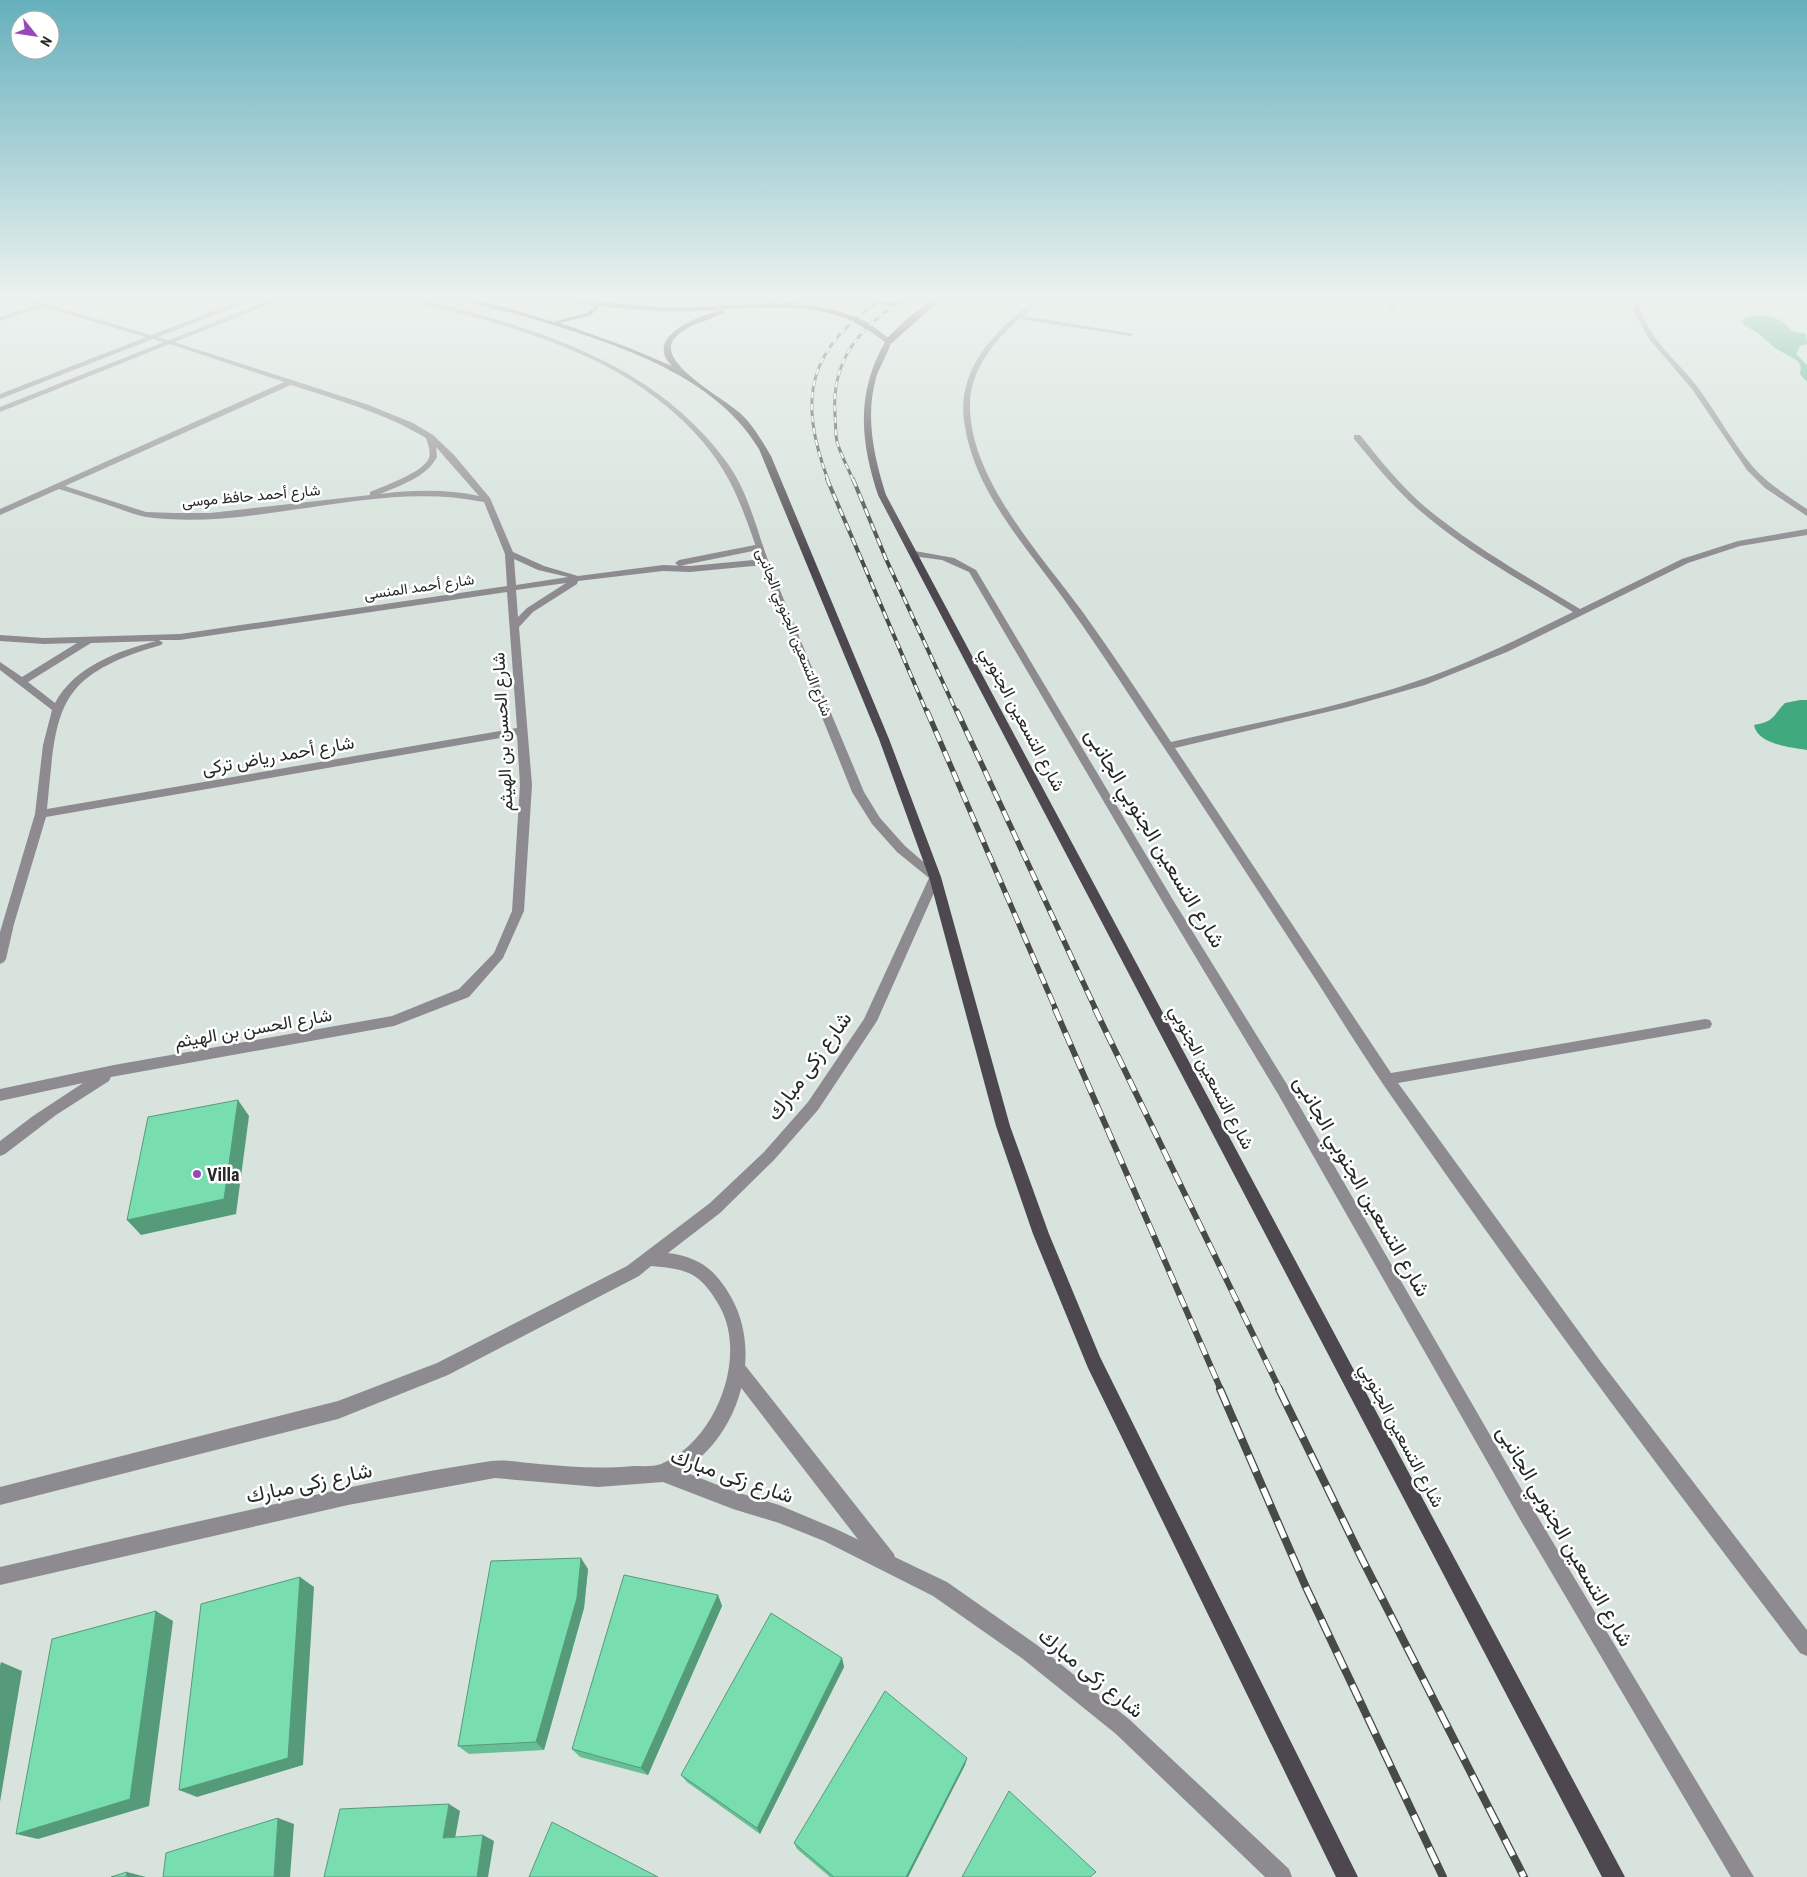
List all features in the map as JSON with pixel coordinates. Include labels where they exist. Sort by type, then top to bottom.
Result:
[{"type":"main road","points":[[700,386],[732,409],[757,438],[767,456],[884,739],[935,877],[1003,1126],[1052,1261],[1098,1371],[1346,1877]]},
{"type":"main road","name":"شارع التسعين الجنوبي","points":[[871,386],[868,405],[868,436],[874,473],[882,495],[915,554],[969,660],[1614,1877]]},
{"type":"street","points":[[0,397],[29,386]]},
{"type":"street","points":[[0,410],[63,386]]},
{"type":"street","points":[[0,512],[283,386]]},
{"type":"street","name":"شارع الحسن بن الهيثم","points":[[0,1095],[114,1071],[394,1021],[464,993],[499,955],[518,911],[526,785],[520,731],[515,626],[510,589],[509,554],[487,500],[430,437],[410,425],[363,406],[302,386]]},
{"type":"street","name":"شارع التسعين الجنوبي الجانبى","points":[[642,386],[680,415],[706,441],[726,468],[742,495],[765,562],[858,792],[876,821],[901,849],[935,877]]},
{"type":"street","points":[[969,386],[966,400],[968,426],[976,456],[989,488],[1015,527],[1068,598],[1169,746],[1387,1079],[1694,1500],[1807,1646]]},
{"type":"street","points":[[1692,386],[1750,468],[1768,486],[1807,513]]},
{"type":"street","name":"شارع أحمد حافظ موسى","points":[[361,499],[400,481],[430,463],[433,456],[430,437]]},
{"type":"street","points":[[1356,437],[1397,484],[1449,529],[1482,553],[1579,612]]},
{"type":"street","name":"شارع أحمد حافظ موسى","points":[[58,486],[146,514],[175,516],[210,516],[436,492],[487,500]]},
{"type":"street","points":[[1169,746],[1344,704],[1421,683],[1504,650],[1658,573],[1708,552],[1760,538],[1807,532]]},
{"type":"street","name":"شارع أحمد المنسى","points":[[0,638],[88,641],[180,637],[582,578],[663,568],[704,557],[760,547]]},
{"type":"street","points":[[509,554],[541,568],[582,578]]},
{"type":"street","name":"شارع التسعين الجنوبي الجانبى","points":[[915,554],[946,557],[972,570],[1169,903],[1283,1090],[1527,1515],[1743,1877]]},
{"type":"street","name":"شارع أحمد المنسى","points":[[663,568],[690,569],[765,562]]},
{"type":"street","points":[[515,626],[530,610],[582,578]]},
{"type":"street","name":"شارع أحمد المنسى","points":[[0,959],[8,924],[41,814],[48,745],[57,710],[70,688],[92,671],[132,650],[180,637]]},
{"type":"street","points":[[23,681],[88,641]]},
{"type":"street","points":[[0,664],[57,710]]},
{"type":"street","name":"شارع أحمد رياض تركى","points":[[41,814],[520,731]]},
{"type":"street","name":"شارع زكى مبارك","points":[[0,1496],[338,1410],[442,1369],[633,1271],[715,1208],[769,1156],[813,1106],[870,1021],[935,877]]},
{"type":"street","points":[[1387,1079],[1705,1024]]},
{"type":"street","points":[[0,1150],[67,1100],[114,1071]]},
{"type":"street","points":[[649,1259],[672,1261],[699,1269],[724,1296],[738,1330],[738,1370],[726,1411],[700,1448],[662,1472]]},
{"type":"street","points":[[738,1370],[890,1565]]},
{"type":"street","name":"شارع زكى مبارك","points":[[0,1576],[348,1496],[494,1469],[598,1478],[662,1472],[733,1500],[779,1514],[830,1535],[940,1589],[1030,1652],[1123,1727],[1281,1877]]},
{"type":"shaded area","points":[[1807,700],[1807,750],[1776,744],[1768,741],[1757,732],[1754,725],[1770,720],[1785,703]]},
{"type":"building","name":"Villa","points":[[238,1100],[224,1199],[127,1220],[148,1117]]},
{"type":"building","points":[[581,1558],[577,1598],[536,1742],[458,1746],[491,1561]]},
{"type":"building","points":[[624,1575],[718,1595],[641,1768],[572,1749]]},
{"type":"building","points":[[300,1577],[288,1758],[179,1790],[201,1604]]},
{"type":"building","points":[[156,1611],[130,1799],[16,1834],[52,1639]]},
{"type":"building","points":[[771,1613],[842,1658],[757,1828],[681,1775]]},
{"type":"building","points":[[885,1691],[967,1758],[906,1877],[834,1877],[794,1843]]},
{"type":"building","points":[[1009,1791],[1096,1872],[1090,1877],[962,1877]]},
{"type":"building","points":[[449,1804],[443,1838],[483,1835],[477,1877],[324,1877],[340,1809]]},
{"type":"building","points":[[278,1818],[274,1877],[163,1877],[166,1853]]},
{"type":"building","points":[[552,1822],[658,1877],[529,1877]]},
{"type":"building","points":[[127,1872],[126,1877],[111,1877]]},
{"type":"railway","points":[[814,386],[812,399],[813,423],[818,450],[828,480]]},
{"type":"railway","points":[[837,386],[836,439],[853,480]]},
{"type":"railway","points":[[827,479],[927,713]]},
{"type":"railway","points":[[853,479],[886,559],[957,713]]},
{"type":"railway","points":[[927,711],[1056,1010]]},
{"type":"railway","points":[[957,711],[1096,1010]]},
{"type":"railway","points":[[1055,1009],[1221,1390]]},
{"type":"railway","points":[[1095,1009],[1280,1390]]},
{"type":"railway","points":[[1220,1389],[1305,1585],[1443,1877]]},
{"type":"railway","points":[[1279,1389],[1362,1559],[1524,1877]]},
{"type":"place","name":"Villa","points":[[197,1174]]}]
